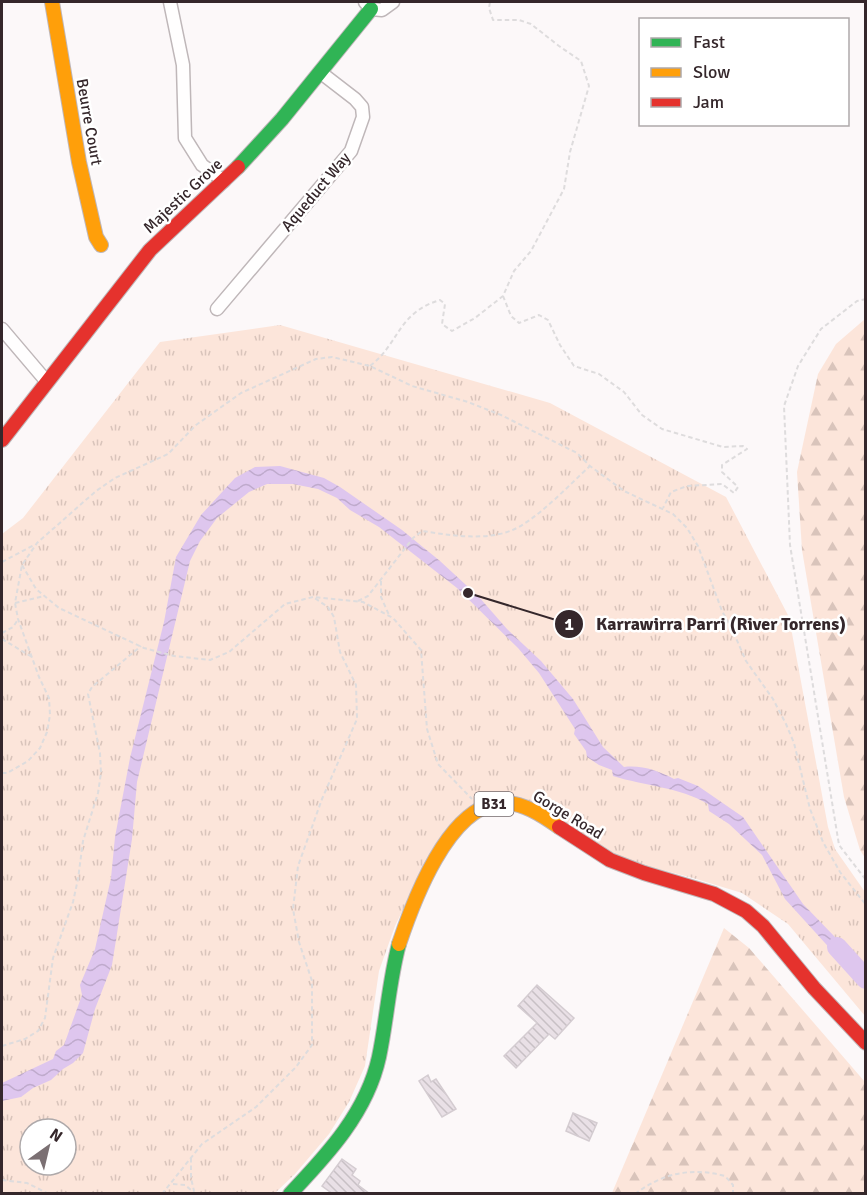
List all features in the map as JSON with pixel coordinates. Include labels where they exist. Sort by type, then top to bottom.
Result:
[{"type":"main road","name":"Beurre Court","points":[[52,2],[79,162],[96,237],[101,245]]},
{"type":"main road","name":"Majestic Grove","points":[[2,440],[168,229],[224,181],[273,129],[320,72],[368,5]]},
{"type":"main road","name":"Gorge Road","points":[[290,1194],[331,1149],[369,1090],[382,1050],[388,992],[394,962],[414,904],[442,848],[455,829],[470,816],[494,804],[518,804],[539,813],[609,859],[638,871],[713,893],[733,903],[748,913],[766,931],[808,981],[866,1043]]},
{"type":"street","points":[[170,2],[183,65],[185,138],[202,165],[224,181]]},
{"type":"street","points":[[368,5],[382,10],[393,2]]},
{"type":"street","name":"Aqueduct Way","points":[[217,309],[351,151],[363,117],[362,107],[320,72]]},
{"type":"street","points":[[2,329],[47,382]]},
{"type":"path","points":[[370,366],[380,358],[400,326],[416,310],[429,303],[440,300],[445,304],[442,324],[452,331],[475,318],[503,296],[514,271],[531,251],[564,189],[570,152],[589,86],[581,61],[531,24],[519,20],[493,20],[489,8],[490,2]]},
{"type":"path","points":[[503,296],[511,316],[519,323],[539,315],[548,320],[560,345],[574,366],[599,374],[624,392],[642,415],[662,429],[723,447],[743,446],[747,449],[722,465],[722,472],[738,487],[734,493],[722,484],[687,486],[671,492],[663,509]]},
{"type":"path","points":[[866,298],[857,301],[821,329],[798,366],[784,406],[790,545],[839,845],[866,880]]},
{"type":"path","points":[[2,562],[37,543],[96,491],[115,478],[168,454],[196,425],[241,393],[316,359],[332,357],[370,366],[412,386],[468,402],[501,415],[577,453],[590,466],[624,491],[673,514],[687,528],[698,546],[722,612],[746,661],[773,699],[786,724],[794,743],[810,809],[823,842],[840,872],[866,905]]},
{"type":"path","points":[[358,601],[368,596],[413,538],[422,531],[478,536],[510,531],[536,514],[590,466]]},
{"type":"path","points":[[2,774],[28,761],[40,748],[47,732],[50,715],[49,698],[18,620],[15,603],[22,565],[37,543]]},
{"type":"path","points":[[22,565],[36,589],[59,608],[142,647],[174,656],[210,660],[229,652],[285,604],[313,597],[358,601],[390,617]]},
{"type":"path","points":[[381,580],[381,597],[390,617],[421,650],[427,729],[438,764],[482,808]]},
{"type":"path","points":[[15,603],[44,596]]},
{"type":"path","points":[[162,1194],[202,1144],[256,1107],[296,1067],[312,1045],[312,981],[299,942],[293,909],[298,866],[322,798],[357,719],[356,685],[340,651],[334,617],[328,607],[313,597]]},
{"type":"path","points":[[2,633],[13,627],[18,620]]},
{"type":"path","points":[[2,639],[32,657]]},
{"type":"path","points":[[2,1046],[26,1039],[38,1031],[45,1018],[53,958],[73,902],[83,841],[98,793],[101,772],[100,753],[88,694],[93,687],[142,647]]},
{"type":"path","points":[[191,1156],[190,1178],[195,1192]]},
{"type":"path","points":[[635,1194],[663,1176],[698,1171],[725,1176],[733,1185],[733,1194]]},
{"type":"path","points":[[2,1180],[27,1184],[49,1194]]},
{"type":"path","points":[[171,1184],[185,1185],[195,1192]]},
{"type":"green space","points":[[865,319],[865,858],[860,850],[844,797],[802,550],[797,472],[818,374],[836,344]]},
{"type":"green space","points":[[280,325],[550,403],[726,497],[789,617],[828,827],[835,849],[865,892],[865,1016],[788,924],[742,893],[635,863],[500,800],[425,864],[395,926],[379,971],[365,1066],[349,1102],[329,1134],[295,1174],[275,1193],[2,1193],[2,534],[23,518],[160,342]]},
{"type":"green space","points":[[724,928],[749,948],[865,1082],[865,1193],[612,1193]]},
{"type":"water","points":[[280,466],[324,478],[340,487],[402,530],[440,561],[479,597],[507,629],[541,661],[573,699],[603,747],[624,767],[650,769],[698,786],[743,817],[803,904],[865,968],[845,965],[785,899],[762,855],[729,824],[709,811],[708,804],[674,790],[613,776],[612,770],[587,757],[586,751],[574,734],[575,729],[539,673],[518,648],[457,588],[379,527],[350,510],[337,498],[318,489],[293,484],[267,484],[249,492],[217,518],[200,541],[190,561],[137,782],[132,839],[112,965],[95,1009],[83,1053],[51,1080],[33,1088],[21,1097],[2,1101],[2,1083],[53,1059],[56,1051],[64,1045],[82,995],[80,985],[95,949],[111,878],[115,837],[130,758],[164,622],[176,557],[201,515],[235,478],[255,467]]},
{"type":"building","points":[[537,985],[574,1018],[555,1039],[549,1034],[516,1068],[504,1056],[537,1023],[518,1006]]},
{"type":"building","points":[[428,1075],[431,1082],[436,1079],[456,1109],[442,1117],[419,1081]]},
{"type":"building","points":[[573,1113],[597,1123],[589,1141],[566,1131]]},
{"type":"building","points":[[342,1159],[356,1169],[352,1175],[360,1181],[358,1185],[370,1194],[333,1194],[322,1186]]},
{"type":"waterway","points":[[837,947],[866,979]]},
{"type":"traffic: fast","points":[[238,167],[282,119],[371,9]]},
{"type":"traffic: fast","points":[[290,1194],[332,1148],[356,1114],[365,1096],[379,1057],[399,944]]},
{"type":"traffic: slow","points":[[52,2],[79,162],[96,237],[101,245]]},
{"type":"traffic: slow","points":[[399,944],[413,905],[435,859],[464,821],[481,808],[500,803],[516,804],[546,818],[559,827]]},
{"type":"traffic: jam","points":[[2,440],[150,250],[238,167]]},
{"type":"traffic: jam","points":[[559,827],[610,860],[714,894],[746,911],[763,926],[814,988],[866,1043]]},
{"type":"place","name":"Karrawirra Parri (River Torrens)","points":[[468,593]]}]
